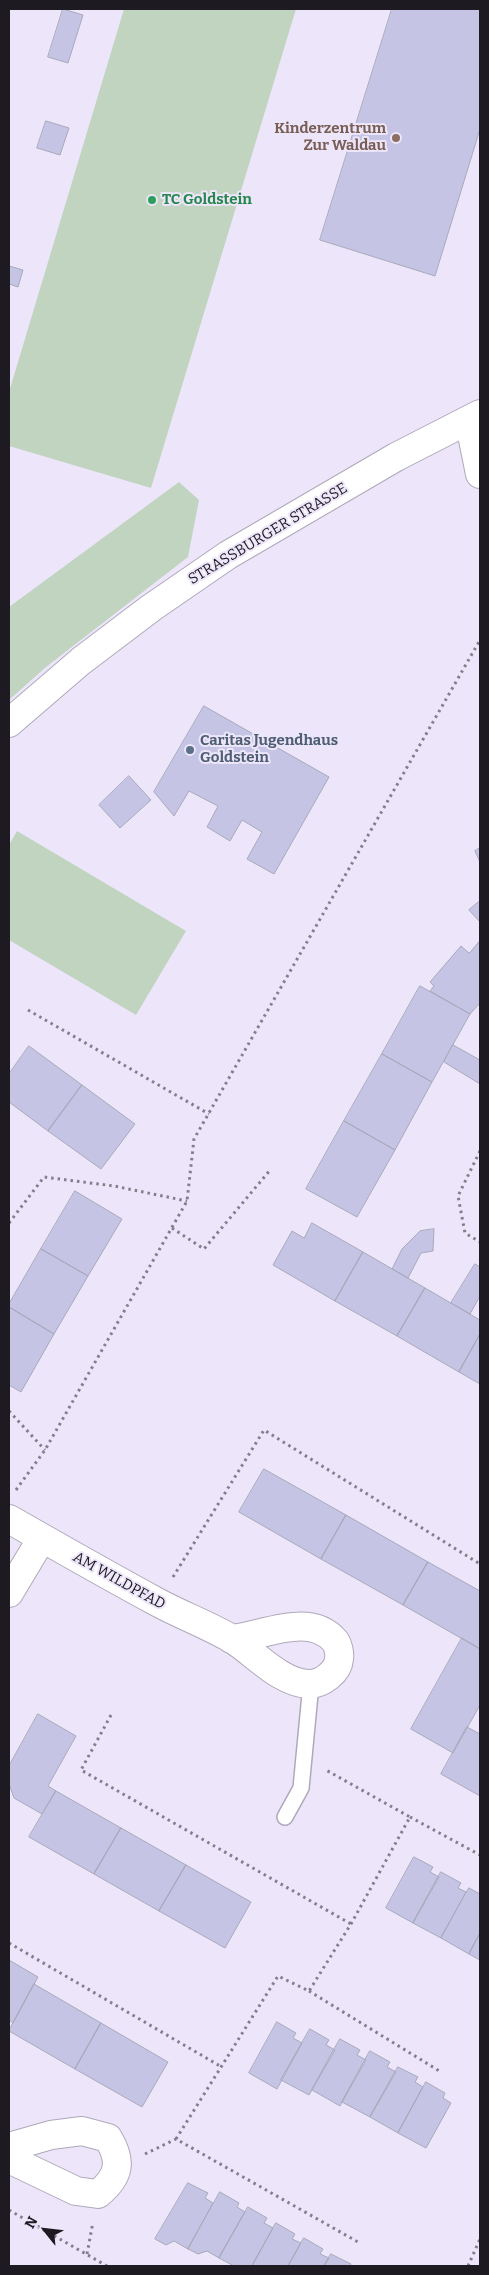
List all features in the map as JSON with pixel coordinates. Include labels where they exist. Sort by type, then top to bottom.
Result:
[{"type":"street","name":"STRASSBURGER STRASSE","points":[[9,723],[81,661],[151,608],[228,554],[396,457],[474,417],[480,474]]},
{"type":"street","name":"AM WILDPFAD","points":[[11,1507],[42,1538],[157,1602],[231,1639],[294,1681],[311,1684]]},
{"type":"street","points":[[9,1593],[42,1538]]},
{"type":"street","points":[[231,1639],[291,1626],[312,1628],[328,1633],[337,1644],[339,1660],[334,1670],[325,1679],[311,1684]]},
{"type":"street","points":[[9,2147],[51,2135],[82,2131],[108,2138],[116,2150],[118,2168],[108,2186],[98,2194],[76,2190],[9,2159]]},
{"type":"lane","points":[[285,1817],[302,1788],[311,1684]]},
{"type":"path","points":[[11,1507],[187,1201],[194,1139],[480,640]]},
{"type":"path","points":[[28,1010],[209,1114]]},
{"type":"path","points":[[480,1151],[458,1196],[465,1233],[480,1242]]},
{"type":"path","points":[[172,1228],[204,1249],[271,1169]]},
{"type":"path","points":[[9,1223],[44,1176],[114,1186],[187,1201]]},
{"type":"path","points":[[9,1411],[45,1450]]},
{"type":"path","points":[[157,1602],[264,1430],[480,1564]]},
{"type":"path","points":[[110,1715],[82,1770],[351,1924]]},
{"type":"path","points":[[305,1758],[480,1855]]},
{"type":"path","points":[[309,1991],[351,1924],[410,1817]]},
{"type":"path","points":[[9,1943],[220,2066]]},
{"type":"path","points":[[118,2168],[176,2139],[278,1976],[309,1991],[441,2072]]},
{"type":"path","points":[[176,2139],[358,2242]]},
{"type":"path","points":[[9,2210],[107,2266]]},
{"type":"path","points":[[468,2266],[480,2239]]},
{"type":"green space","name":"TC Goldstein","points":[[124,9],[296,9],[151,488],[9,446],[9,392]]},
{"type":"green space","points":[[179,482],[199,500],[188,557],[46,667],[9,700],[9,607]]},
{"type":"green space","points":[[17,831],[186,931],[136,1015],[9,940],[9,845]]},
{"type":"building","points":[[63,9],[83,15],[68,63],[48,57]]},
{"type":"building","points":[[392,9],[480,9],[480,129],[435,276],[320,240]]},
{"type":"building","points":[[46,121],[69,128],[60,155],[37,148]]},
{"type":"building","points":[[9,266],[23,270],[18,287],[9,284]]},
{"type":"building","points":[[204,706],[329,777],[274,874],[247,859],[262,832],[242,820],[230,841],[207,827],[218,806],[189,791],[174,816],[154,792]]},
{"type":"building","points":[[129,776],[151,800],[120,828],[99,805]]},
{"type":"building","points":[[480,848],[480,862],[475,851]]},
{"type":"building","points":[[480,901],[480,922],[469,910]]},
{"type":"building","points":[[480,941],[480,1003],[470,1014],[430,991],[434,986],[430,982],[461,946],[469,953]]},
{"type":"building","points":[[420,986],[470,1014],[432,1082],[382,1054]]},
{"type":"building","points":[[453,1045],[480,1060],[480,1084],[444,1062]]},
{"type":"building","points":[[29,1046],[82,1085],[48,1131],[9,1102],[9,1074]]},
{"type":"building","points":[[382,1054],[432,1082],[395,1150],[344,1121]]},
{"type":"building","points":[[82,1085],[135,1124],[101,1169],[48,1131]]},
{"type":"building","points":[[344,1121],[395,1150],[357,1217],[306,1189]]},
{"type":"building","points":[[75,1191],[122,1219],[88,1276],[41,1249]]},
{"type":"building","points":[[312,1223],[363,1252],[335,1301],[273,1265],[292,1231],[304,1238]]},
{"type":"building","points":[[434,1229],[433,1251],[421,1253],[408,1278],[392,1269],[402,1249],[420,1231]]},
{"type":"building","points":[[41,1249],[88,1276],[54,1334],[9,1307]]},
{"type":"building","points":[[363,1252],[425,1288],[397,1336],[335,1301]]},
{"type":"building","points":[[475,1264],[480,1267],[480,1296],[470,1314],[451,1303]]},
{"type":"building","points":[[425,1288],[480,1320],[480,1334],[459,1372],[397,1336]]},
{"type":"building","points":[[9,1307],[54,1334],[21,1392],[9,1385]]},
{"type":"building","points":[[480,1334],[480,1384],[459,1372]]},
{"type":"building","points":[[264,1469],[346,1515],[321,1559],[239,1512]]},
{"type":"building","points":[[346,1515],[428,1562],[403,1605],[321,1559]]},
{"type":"building","points":[[428,1562],[480,1591],[480,1649],[403,1605]]},
{"type":"building","points":[[462,1638],[480,1649],[480,1705],[453,1753],[411,1729]]},
{"type":"building","points":[[38,1714],[76,1736],[48,1786],[56,1791],[42,1814],[14,1798],[9,1784],[9,1766]]},
{"type":"building","points":[[467,1727],[480,1734],[480,1796],[441,1774]]},
{"type":"building","points":[[56,1791],[121,1828],[94,1874],[29,1837]]},
{"type":"building","points":[[121,1828],[186,1865],[159,1911],[94,1874]]},
{"type":"building","points":[[414,1857],[433,1867],[430,1872],[439,1877],[413,1923],[386,1908]]},
{"type":"building","points":[[186,1865],[251,1902],[225,1948],[159,1911]]},
{"type":"building","points":[[441,1872],[461,1883],[458,1888],[466,1892],[441,1938],[413,1923]]},
{"type":"building","points":[[469,1888],[480,1894],[480,1933],[469,1954],[441,1938]]},
{"type":"building","points":[[480,1933],[480,1960],[469,1954]]},
{"type":"building","points":[[9,1960],[38,1977],[13,2023],[9,2020]]},
{"type":"building","points":[[34,1984],[101,2023],[75,2069],[9,2031]]},
{"type":"building","points":[[277,2022],[296,2033],[293,2038],[302,2043],[277,2089],[249,2073]]},
{"type":"building","points":[[101,2023],[168,2062],[142,2107],[75,2069]]},
{"type":"building","points":[[310,2029],[329,2040],[326,2045],[335,2050],[309,2095],[281,2080]]},
{"type":"building","points":[[340,2039],[360,2050],[357,2055],[366,2060],[340,2106],[312,2090]]},
{"type":"building","points":[[370,2051],[390,2062],[387,2067],[396,2072],[370,2117],[342,2102]]},
{"type":"building","points":[[398,2067],[418,2077],[415,2082],[423,2087],[398,2133],[370,2117]]},
{"type":"building","points":[[426,2082],[445,2093],[443,2098],[451,2103],[426,2148],[398,2133]]},
{"type":"building","points":[[188,2183],[208,2193],[205,2198],[213,2203],[188,2249],[174,2241],[166,2245],[155,2239]]},
{"type":"building","points":[[220,2192],[239,2203],[237,2207],[245,2212],[219,2258],[207,2251],[198,2254],[188,2249]]},
{"type":"building","points":[[248,2207],[267,2218],[264,2223],[273,2228],[252,2266],[234,2266],[219,2258]]},
{"type":"building","points":[[276,2223],[295,2234],[292,2239],[301,2243],[288,2266],[252,2266]]},
{"type":"building","points":[[304,2238],[323,2249],[320,2254],[329,2258],[324,2266],[288,2266]]},
{"type":"building","points":[[331,2254],[351,2264],[350,2266],[324,2266]]},
{"type":"place","name":"Kinderzentrum Zur Waldau","points":[[396,138]]},
{"type":"place","name":"TC Goldstein","points":[[152,200]]},
{"type":"place","name":"Caritas Jugendhaus Goldstein","points":[[190,750]]}]
